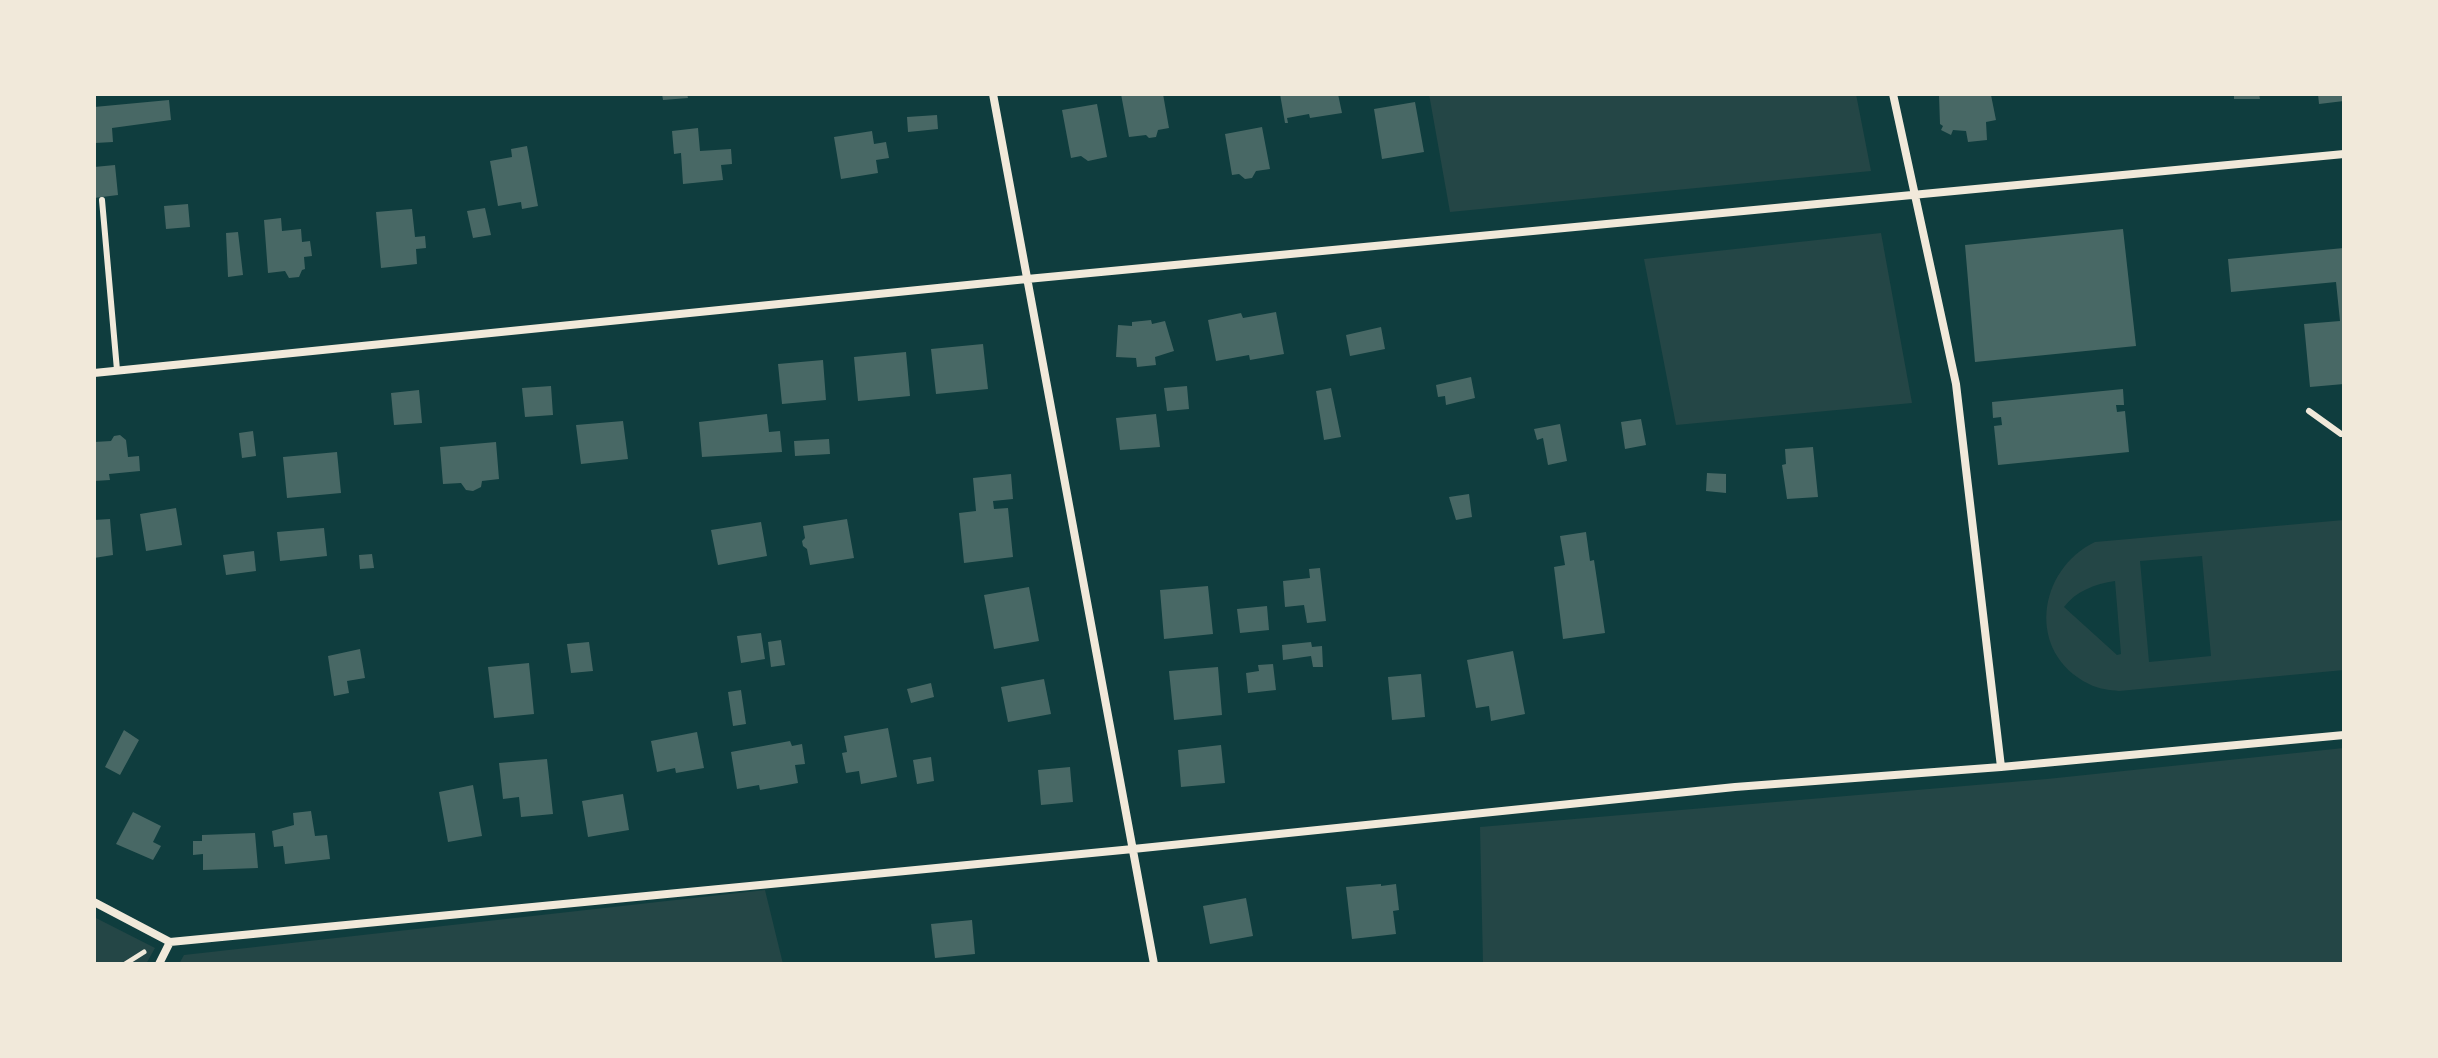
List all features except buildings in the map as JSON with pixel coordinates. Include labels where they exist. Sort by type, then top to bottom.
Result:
[{"type":"street","points":[[993,94],[1154,964]]},
{"type":"street","points":[[1893,94],[1956,384],[2001,767]]},
{"type":"street","points":[[94,373],[1027,279],[2344,154]]},
{"type":"street","points":[[94,902],[170,942],[1735,787],[2001,767],[2344,735]]},
{"type":"street","points":[[159,964],[170,942]]},
{"type":"lane","points":[[102,200],[117,370]]},
{"type":"lane","points":[[2309,411],[2344,434]]},
{"type":"shaded area","points":[[1429,94],[1856,94],[1871,171],[1450,212]]},
{"type":"shaded area","points":[[1881,233],[1912,403],[1676,425],[1644,259]]},
{"type":"shaded area","points":[[2344,520],[2344,670],[2119,691],[2089,684],[2069,670],[2055,653],[2048,633],[2047,612],[2051,591],[2061,572],[2076,555],[2095,542]],"holes":[[[2202,556],[2211,656],[2149,662],[2140,561]],[[2115,581],[2121,654],[2117,655],[2064,607],[2086,589]]]},
{"type":"shaded area","points":[[2344,748],[2344,964],[1483,964],[1480,827],[2047,779]]},
{"type":"shaded area","points":[[765,890],[783,964],[179,964],[184,955]]},
{"type":"shaded area","points":[[94,917],[155,948],[146,964],[94,964]]}]
